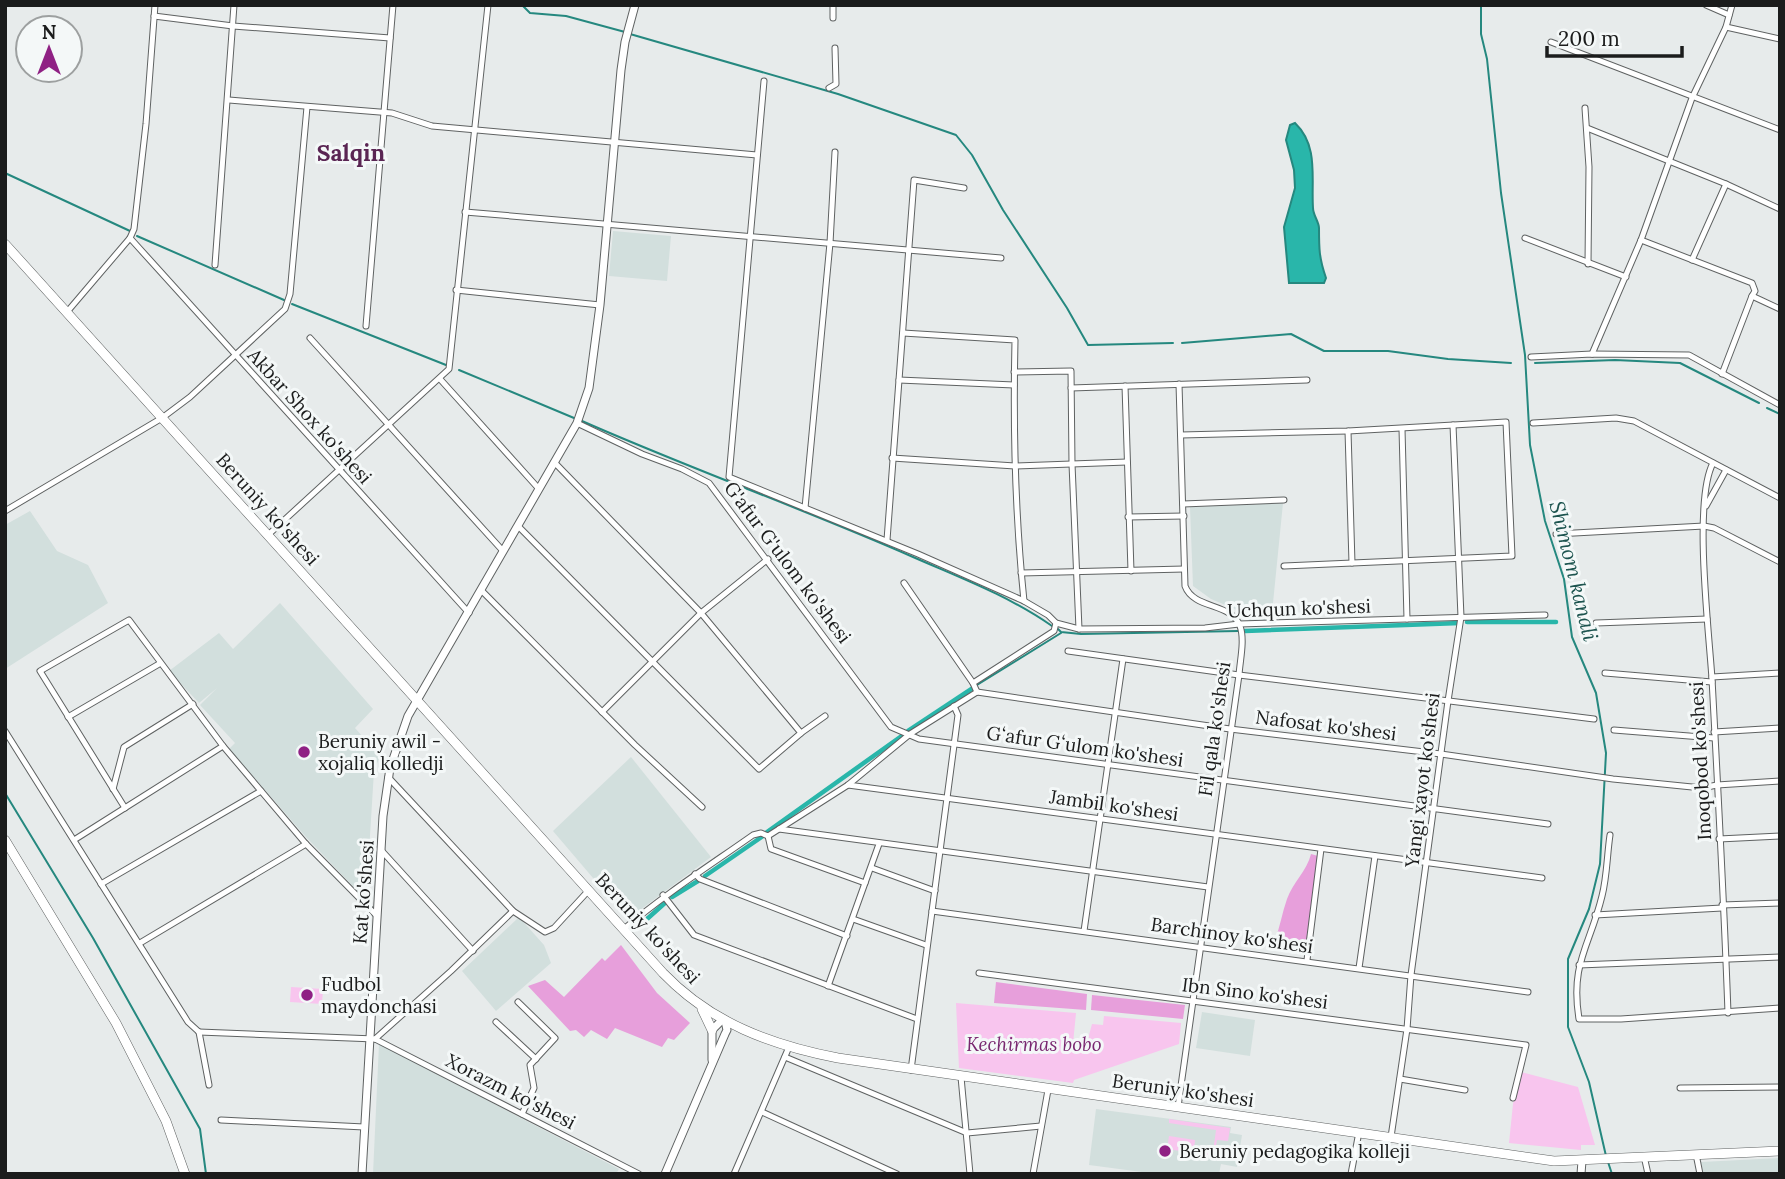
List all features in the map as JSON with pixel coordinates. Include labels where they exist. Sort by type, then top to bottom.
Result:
[{"type":"main road","name":"Beruniy ko'shesi","points":[[5,244],[681,993],[723,1021],[789,1047],[911,1070],[1554,1161],[1780,1151]]},
{"type":"main road","points":[[5,840],[116,1023],[166,1121],[185,1174]]},
{"type":"main road","points":[[701,1008],[712,1030]]},
{"type":"main road","points":[[726,1034],[731,1030],[743,1029]]},
{"type":"street","points":[[67,312],[130,238],[134,229],[146,124],[155,5]]},
{"type":"street","points":[[215,265],[234,5]]},
{"type":"street","points":[[366,326],[393,5]]},
{"type":"street","points":[[268,535],[449,369],[488,5]]},
{"type":"street","name":"Kat ko'shesi","points":[[362,1174],[381,850],[388,777],[397,744],[416,701],[577,423],[589,388],[600,305],[625,41],[635,5]]},
{"type":"street","points":[[833,5],[833,18]]},
{"type":"street","points":[[1706,5],[1729,15]]},
{"type":"street","points":[[1592,354],[1641,240],[1692,98],[1726,27],[1732,5]]},
{"type":"street","points":[[154,16],[233,26],[390,38]]},
{"type":"street","points":[[1726,27],[1780,39]]},
{"type":"street","points":[[1551,42],[1780,130]]},
{"type":"street","points":[[829,88],[836,84],[835,47]]},
{"type":"street","points":[[764,81],[729,477],[887,540],[1024,601],[1056,623],[1054,631],[973,683]]},
{"type":"street","points":[[229,100],[384,113],[432,126],[757,155]]},
{"type":"street","points":[[5,512],[162,418],[190,397],[285,309],[290,294],[307,107]]},
{"type":"street","points":[[1586,108],[1589,167],[1588,264]]},
{"type":"street","points":[[1587,128],[1726,184],[1780,209]]},
{"type":"street","points":[[805,508],[830,243],[835,152]]},
{"type":"street","points":[[887,540],[914,180],[964,188]]},
{"type":"street","points":[[1692,260],[1726,184]]},
{"type":"street","points":[[465,212],[1001,258]]},
{"type":"street","name":"Akbar Shox ko'shesi","points":[[130,238],[469,613]]},
{"type":"street","points":[[1525,238],[1626,277]]},
{"type":"street","points":[[1641,240],[1752,283],[1755,291],[1722,374]]},
{"type":"street","points":[[456,290],[600,305]]},
{"type":"street","points":[[1752,296],[1780,309]]},
{"type":"street","points":[[903,333],[1015,340],[1015,466],[1024,601]]},
{"type":"street","points":[[310,338],[503,551]]},
{"type":"street","points":[[1531,357],[1592,354],[1689,355],[1780,405]]},
{"type":"street","points":[[1014,372],[1071,371],[1079,629]]},
{"type":"street","points":[[440,379],[539,489]]},
{"type":"street","points":[[899,380],[1013,385]]},
{"type":"street","points":[[1071,388],[1307,380]]},
{"type":"street","points":[[1179,384],[1185,586],[1194,600],[1231,615],[1240,624]]},
{"type":"street","points":[[1125,386],[1130,571]]},
{"type":"street","points":[[1533,423],[1616,418],[1634,421],[1780,498]]},
{"type":"street","points":[[1181,435],[1402,429],[1506,422],[1512,556],[1284,566]]},
{"type":"street","name":"G'afur G'ulom ko'shesi","points":[[577,423],[709,483],[891,727],[910,734]]},
{"type":"street","name":"Yangi xayot ko'shesi","points":[[1391,1138],[1461,617],[1453,425]]},
{"type":"street","points":[[1402,429],[1407,619]]},
{"type":"street","points":[[1349,431],[1352,563]]},
{"type":"street","points":[[892,458],[1015,466],[1127,462]]},
{"type":"street","points":[[554,463],[701,613],[801,733]]},
{"type":"street","name":"Inoqobod ko'shesi","points":[[1713,463],[1708,471],[1704,526],[1728,1013]]},
{"type":"street","points":[[1704,509],[1726,470]]},
{"type":"street","points":[[1183,505],[1284,500]]},
{"type":"street","points":[[1128,517],[1184,516]]},
{"type":"street","points":[[518,526],[760,769],[825,716]]},
{"type":"street","points":[[1556,534],[1704,526],[1714,528],[1780,562]]},
{"type":"street","points":[[601,712],[701,613],[768,559]]},
{"type":"street","points":[[1021,573],[1184,569]]},
{"type":"street","points":[[768,836],[848,785],[910,734],[977,692],[904,583]]},
{"type":"street","points":[[482,591],[601,712],[702,807]]},
{"type":"street","name":"Uchqun ko'shesi","points":[[1056,623],[1079,629],[1205,628],[1240,624],[1545,615]]},
{"type":"street","points":[[125,808],[40,671],[129,620],[159,664],[193,704],[223,746],[306,844],[377,916]]},
{"type":"street","points":[[1596,623],[1707,620]]},
{"type":"street","name":"Fil qala ko'shesi","points":[[1178,1107],[1239,675],[1242,633],[1240,624]]},
{"type":"street","points":[[1068,651],[1594,719]]},
{"type":"street","points":[[1084,930],[1123,659]]},
{"type":"street","points":[[68,717],[159,664]]},
{"type":"street","points":[[1605,673],[1712,679],[1780,673]]},
{"type":"street","name":"Nafosat ko'shesi","points":[[977,692],[1230,729],[1441,754],[1613,779],[1702,788],[1780,781]]},
{"type":"street","points":[[113,789],[124,747],[193,704]]},
{"type":"street","points":[[911,1070],[958,715],[954,706]]},
{"type":"street","points":[[1614,730],[1714,735],[1780,728]]},
{"type":"street","points":[[5,731],[188,1022],[199,1032],[209,1085]]},
{"type":"street","name":"Gʻafur Gʻulom ko'shesi","points":[[910,734],[919,739],[953,744],[1548,824]]},
{"type":"street","points":[[74,840],[223,746]]},
{"type":"street","points":[[388,777],[513,911],[545,932],[554,928],[589,890]]},
{"type":"street","name":"Jambil ko'shesi","points":[[848,785],[1542,878]]},
{"type":"street","points":[[101,884],[261,790]]},
{"type":"street","points":[[779,829],[1208,887]]},
{"type":"street","points":[[624,929],[663,895],[761,832],[768,836],[771,849],[865,883]]},
{"type":"street","points":[[1610,835],[1602,896],[1576,982],[1579,1019],[1620,1019],[1780,1008]]},
{"type":"street","points":[[1719,839],[1780,836]]},
{"type":"street","points":[[140,943],[306,844]]},
{"type":"street","points":[[828,986],[879,844]]},
{"type":"street","points":[[1307,960],[1321,849]]},
{"type":"street","points":[[381,850],[473,951]]},
{"type":"street","points":[[1359,968],[1375,856]]},
{"type":"street","points":[[872,869],[935,891]]},
{"type":"street","points":[[695,874],[700,879],[847,936]]},
{"type":"street","points":[[663,895],[694,935],[917,1019]]},
{"type":"street","points":[[1595,915],[1780,903]]},
{"type":"street","points":[[199,1032],[372,1039],[473,951],[513,911]]},
{"type":"street","name":"Barchinoy ko'shesi","points":[[932,911],[1528,992]]},
{"type":"street","points":[[853,919],[926,945]]},
{"type":"street","points":[[1579,965],[1780,957]]},
{"type":"street","name":"Ibn Sino ko'shesi","points":[[979,973],[1526,1045],[1513,1098]]},
{"type":"street","points":[[518,1002],[555,1038],[530,1065],[534,1088],[522,1114]]},
{"type":"street","points":[[666,1174],[726,1034],[727,1025],[723,1021],[712,1030],[712,1064]]},
{"type":"street","points":[[496,1022],[536,1059]]},
{"type":"street","name":"Xorazm ko'shesi","points":[[372,1039],[639,1174]]},
{"type":"street","points":[[734,1174],[789,1047]]},
{"type":"street","points":[[785,1057],[967,1133],[1041,1126]]},
{"type":"street","points":[[961,1077],[970,1174]]},
{"type":"street","points":[[1399,1079],[1465,1090]]},
{"type":"street","points":[[1680,1088],[1780,1087]]},
{"type":"street","points":[[1033,1174],[1048,1090]]},
{"type":"street","points":[[762,1112],[897,1174]]},
{"type":"street","points":[[221,1120],[364,1127]]},
{"type":"street","points":[[1350,1174],[1359,1132]]},
{"type":"street","points":[[1696,1154],[1700,1174]]},
{"type":"street","points":[[1644,1156],[1648,1174]]},
{"type":"street","points":[[1581,1174],[1582,1161]]},
{"type":"shaded area","points":[[613,231],[671,236],[667,281],[609,276]]},
{"type":"shaded area","points":[[1283,503],[1271,623],[1252,623],[1235,609],[1211,599],[1193,586],[1190,507]]},
{"type":"shaded area","points":[[30,511],[57,551],[88,565],[108,603],[5,669],[5,525]]},
{"type":"shaded area","name":"Beruniy awil - xojaliq kolledji","points":[[280,603],[373,709],[355,728],[380,756],[374,771],[366,900],[306,837],[229,749],[235,743],[200,705],[217,688],[199,703],[169,671],[219,633],[233,649]]},
{"type":"shaded area","points":[[631,757],[711,857],[628,919],[553,831]]},
{"type":"shaded area","points":[[1311,854],[1318,856],[1306,945],[1275,940],[1287,899]]},
{"type":"shaded area","points":[[519,917],[544,945],[551,963],[496,1011],[462,971]]},
{"type":"shaded area","points":[[621,945],[657,993],[690,1023],[674,1040],[668,1038],[662,1047],[615,1028],[607,1039],[591,1030],[584,1037],[576,1030],[570,1031],[528,986],[545,980],[564,997],[602,958],[605,961]]},
{"type":"shaded area","points":[[996,982],[1087,994],[1086,1010],[994,1003]]},
{"type":"shaded area","points":[[1092,995],[1185,1005],[1183,1019],[1091,1010]]},
{"type":"shaded area","points":[[1202,1012],[1255,1020],[1250,1056],[1196,1048]]},
{"type":"shaded area","points":[[379,1044],[619,1169],[616,1174],[373,1174]]},
{"type":"shaded area","name":"Beruniy pedagogika kolleji","points":[[1096,1109],[1231,1127],[1230,1133],[1242,1135],[1237,1167],[1221,1164],[1219,1174],[1157,1174],[1089,1165]]},
{"type":"shaded area","points":[[1780,1158],[1780,1174],[1704,1174],[1701,1162]]},
{"type":"green space","name":"Fudbol maydonchasi","points":[[291,987],[323,989],[322,1004],[290,1002]]},
{"type":"green space","name":"Kechirmas bobo","points":[[956,1003],[1076,1013],[1073,1044],[1086,1046],[1092,1024],[1103,1025],[1104,1016],[1181,1023],[1179,1044],[1074,1080],[1073,1083],[959,1068]]},
{"type":"green space","points":[[1521,1072],[1578,1087],[1595,1145],[1581,1145],[1581,1150],[1509,1143],[1513,1104]]},
{"type":"green space","points":[[1169,1119],[1230,1128],[1228,1141],[1217,1140],[1214,1156],[1167,1149],[1169,1136],[1195,1140],[1194,1149],[1213,1152],[1216,1130],[1169,1123]]},
{"type":"water","points":[[1295,123],[1303,132],[1311,152],[1313,211],[1319,226],[1320,253],[1326,278],[1324,283],[1289,283],[1284,227],[1295,188],[1294,170],[1286,140],[1290,125]]},
{"type":"waterway","points":[[522,5],[530,13],[566,16],[625,32]]},
{"type":"waterway","name":"Shimom kanali","points":[[1481,5],[1481,34],[1487,59],[1501,193],[1525,355],[1530,445],[1545,521],[1564,579],[1572,637],[1596,693],[1606,753],[1600,864],[1589,909],[1568,959],[1568,1027],[1589,1082],[1606,1156]]},
{"type":"waterway","points":[[630,34],[838,94],[956,135],[972,155],[1003,210],[1088,345],[1173,343]]},
{"type":"waterway","points":[[5,173],[130,231]]},
{"type":"waterway","points":[[137,236],[284,300]]},
{"type":"waterway","points":[[292,304],[446,365]]},
{"type":"waterway","points":[[1182,343],[1291,334],[1324,351],[1388,351],[1448,359],[1511,363]]},
{"type":"waterway","points":[[1535,363],[1615,360],[1680,363],[1759,403]]},
{"type":"waterway","points":[[459,370],[574,418]]},
{"type":"waterway","points":[[1767,408],[1780,414]]},
{"type":"waterway","points":[[582,421],[967,580],[1052,626]]},
{"type":"waterway","points":[[1467,622],[1556,622]]},
{"type":"waterway","points":[[1245,631],[1460,623]]},
{"type":"waterway","points":[[1058,629],[1061,632],[1081,634],[1238,631]]},
{"type":"waterway","points":[[977,685],[1061,633]]},
{"type":"waterway","points":[[908,731],[973,688]]},
{"type":"waterway","points":[[767,832],[903,735]]},
{"type":"waterway","points":[[5,793],[93,938],[200,1129],[206,1174]]},
{"type":"waterway","points":[[705,876],[763,836]]},
{"type":"waterway","points":[[672,897],[698,881]]},
{"type":"waterway","points":[[637,928],[666,902]]},
{"type":"waterway","name":"Shimom kanali","points":[[1608,1162],[1612,1174]]},
{"type":"place","name":"Beruniy awil - xojaliq kolledji","points":[[304,752]]},
{"type":"place","name":"Fudbol maydonchasi","points":[[307,995]]},
{"type":"place","name":"Beruniy pedagogika kolleji","points":[[1165,1151]]},
{"type":"district","name":"Salqin","points":[[351,152]]}]
